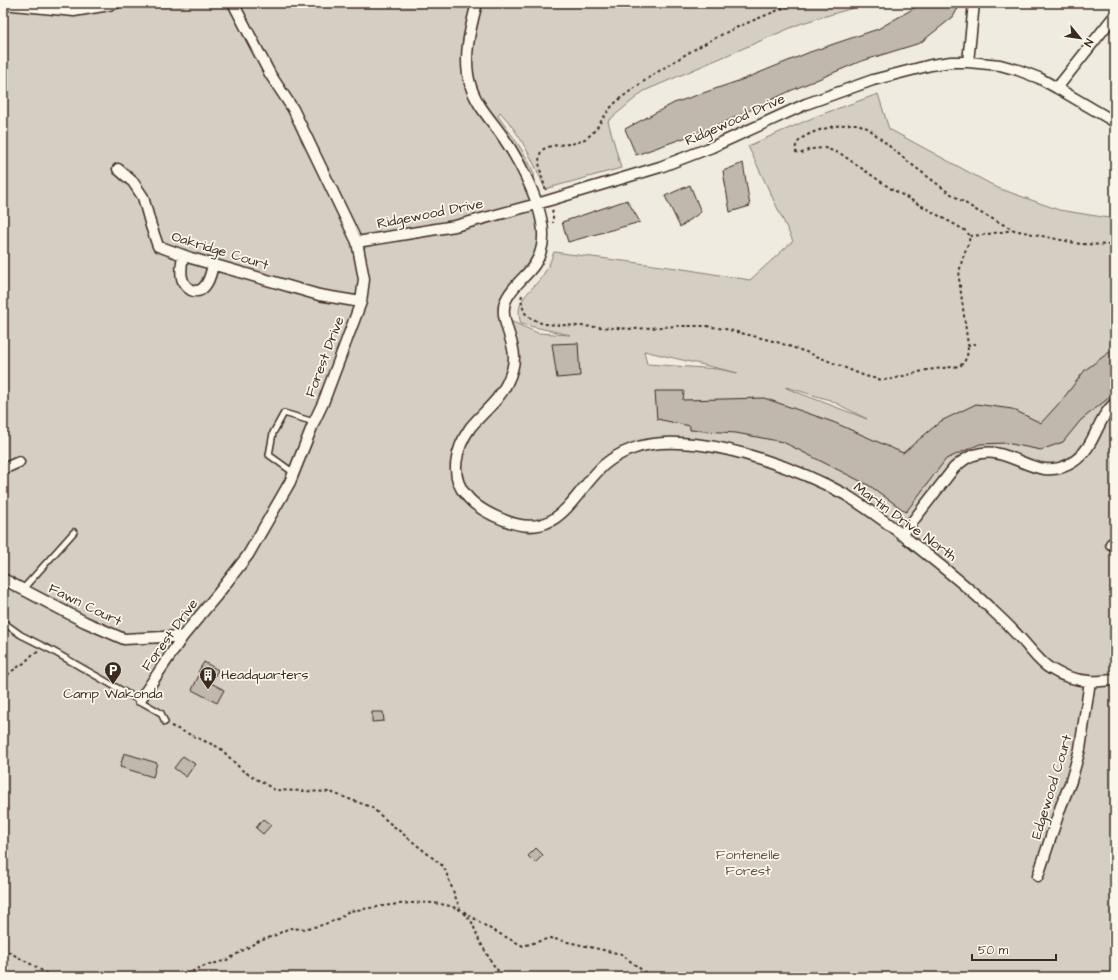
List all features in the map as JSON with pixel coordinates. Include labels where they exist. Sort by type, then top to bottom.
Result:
[{"type":"street","points":[[3,4],[74,10],[116,3]]},
{"type":"street","name":"Forest Drive","points":[[140,700],[183,636],[248,555],[290,482],[314,422],[323,404],[361,302],[364,279],[357,242],[293,109],[267,67],[233,3]]},
{"type":"street","name":"Martin Drive North","points":[[477,3],[473,16],[467,50],[466,66],[472,91],[479,104],[516,156],[528,179],[542,221],[544,234],[542,247],[532,270],[512,289],[506,298],[503,307],[514,355],[513,367],[509,380],[496,400],[465,436],[457,455],[456,474],[458,482],[467,497],[487,512],[509,522],[528,526],[538,525],[547,523],[565,511],[602,466],[616,456],[632,448],[666,442],[720,448],[756,457],[803,474],[846,495],[869,510],[949,572],[990,608],[1047,667],[1058,673],[1076,679],[1090,681],[1115,680]]},
{"type":"street","points":[[968,62],[974,3]]},
{"type":"street","points":[[1057,88],[1115,15]]},
{"type":"street","name":"Ridgewood Drive","points":[[357,242],[455,226],[660,168],[712,147],[806,104],[873,80],[931,65],[951,62],[968,62],[1018,70],[1057,88],[1115,122]]},
{"type":"street","name":"Oakridge Court","points":[[118,169],[133,182],[143,197],[158,246],[213,265],[319,295],[361,302]]},
{"type":"street","points":[[183,255],[182,277],[187,287],[193,291],[202,290],[206,285],[213,265]]},
{"type":"street","points":[[902,535],[954,468],[963,461],[973,455],[989,452],[1003,454],[1041,469],[1065,466],[1080,458],[1086,451],[1094,438],[1108,408],[1115,403]]},
{"type":"street","points":[[3,469],[19,462]]},
{"type":"street","name":"Fawn Court","points":[[3,579],[85,622],[124,639],[183,636]]},
{"type":"street","name":"Edgewood Court","points":[[1038,876],[1061,806],[1071,781],[1080,749],[1090,681]]},
{"type":"lane","points":[[294,473],[270,454],[272,433],[284,413],[314,422]]},
{"type":"lane","points":[[22,590],[74,532]]},
{"type":"lane","points":[[3,622],[21,635],[51,650],[161,712],[165,722]]},
{"type":"path","points":[[549,200],[538,160],[541,151],[544,148],[549,146],[576,143],[583,140],[594,131],[616,102],[661,69],[725,33],[794,3]]},
{"type":"path","points":[[521,299],[524,312],[529,317],[544,324],[633,329],[693,326],[719,328],[792,347],[865,376],[882,380],[927,370],[960,366],[964,363],[968,355],[968,345],[959,278],[960,269],[965,251],[969,244],[970,236],[962,228],[890,188],[841,154],[825,148],[810,149],[802,153],[796,152],[796,144],[805,135],[812,132],[849,124],[862,126],[869,129],[907,161],[948,192],[978,212],[1014,230],[1080,244],[1115,245]]},
{"type":"path","points":[[970,236],[1014,230]]},
{"type":"path","points":[[968,345],[976,344]]},
{"type":"path","points":[[3,679],[34,654],[51,650]]},
{"type":"path","points":[[165,722],[193,737],[220,748],[243,771],[275,790],[330,792],[371,807],[392,826],[444,867],[460,909],[471,920],[479,940],[492,963],[503,977]]},
{"type":"path","points":[[181,977],[201,967],[227,960],[257,942],[276,935],[289,928],[301,929],[319,926],[336,920],[349,912],[423,902],[444,904],[460,909],[487,927],[523,946],[550,938],[621,954],[651,977]]},
{"type":"path","points":[[3,949],[38,968],[51,977]]},
{"type":"green space","name":"Fontenelle Forest","points":[[3,3],[870,3],[802,23],[644,91],[608,121],[621,168],[545,189],[526,148],[514,129],[500,112],[498,116],[518,144],[531,166],[534,174],[535,187],[547,226],[548,244],[542,263],[512,297],[508,309],[510,321],[538,333],[570,335],[521,324],[519,315],[521,302],[545,272],[554,252],[677,268],[750,280],[793,241],[748,146],[817,116],[878,94],[889,129],[998,188],[1059,210],[1115,219],[1115,977],[3,977]],"holes":[[[644,351],[738,373],[718,369],[647,364]],[[786,388],[830,400],[867,419]]]},
{"type":"building","points":[[923,3],[961,3],[953,17],[920,43],[859,62],[790,91],[715,127],[636,155],[625,129],[674,103],[744,79],[810,52],[878,29]]},
{"type":"building","points":[[743,163],[750,206],[730,212],[723,171]]},
{"type":"building","points":[[690,185],[701,212],[680,227],[665,196]]},
{"type":"building","points":[[627,200],[640,222],[568,242],[562,222]]},
{"type":"building","points":[[578,343],[580,376],[557,378],[552,344]]},
{"type":"building","points":[[1115,348],[1115,393],[1081,420],[1063,442],[1041,450],[1006,443],[980,444],[946,459],[906,512],[870,486],[783,442],[736,433],[690,430],[690,426],[657,419],[655,391],[684,391],[683,400],[764,398],[833,422],[903,453],[941,421],[976,404],[1012,409],[1041,423],[1062,400],[1085,370]]},
{"type":"building","name":"Headquarters","points":[[204,662],[218,670],[211,683],[224,690],[217,703],[192,690],[200,673],[198,672]]},
{"type":"building","points":[[372,712],[383,712],[384,721],[372,722]]},
{"type":"building","points":[[124,753],[157,763],[153,777],[120,767]]},
{"type":"building","points":[[183,756],[195,764],[186,777],[174,768]]},
{"type":"building","points":[[263,819],[271,825],[263,834],[256,828]]},
{"type":"building","points":[[536,848],[543,855],[535,863],[528,856]]},
{"type":"place","name":"Camp Wakonda","points":[[113,685]]},
{"type":"place","name":"Headquarters","points":[[208,690]]}]
